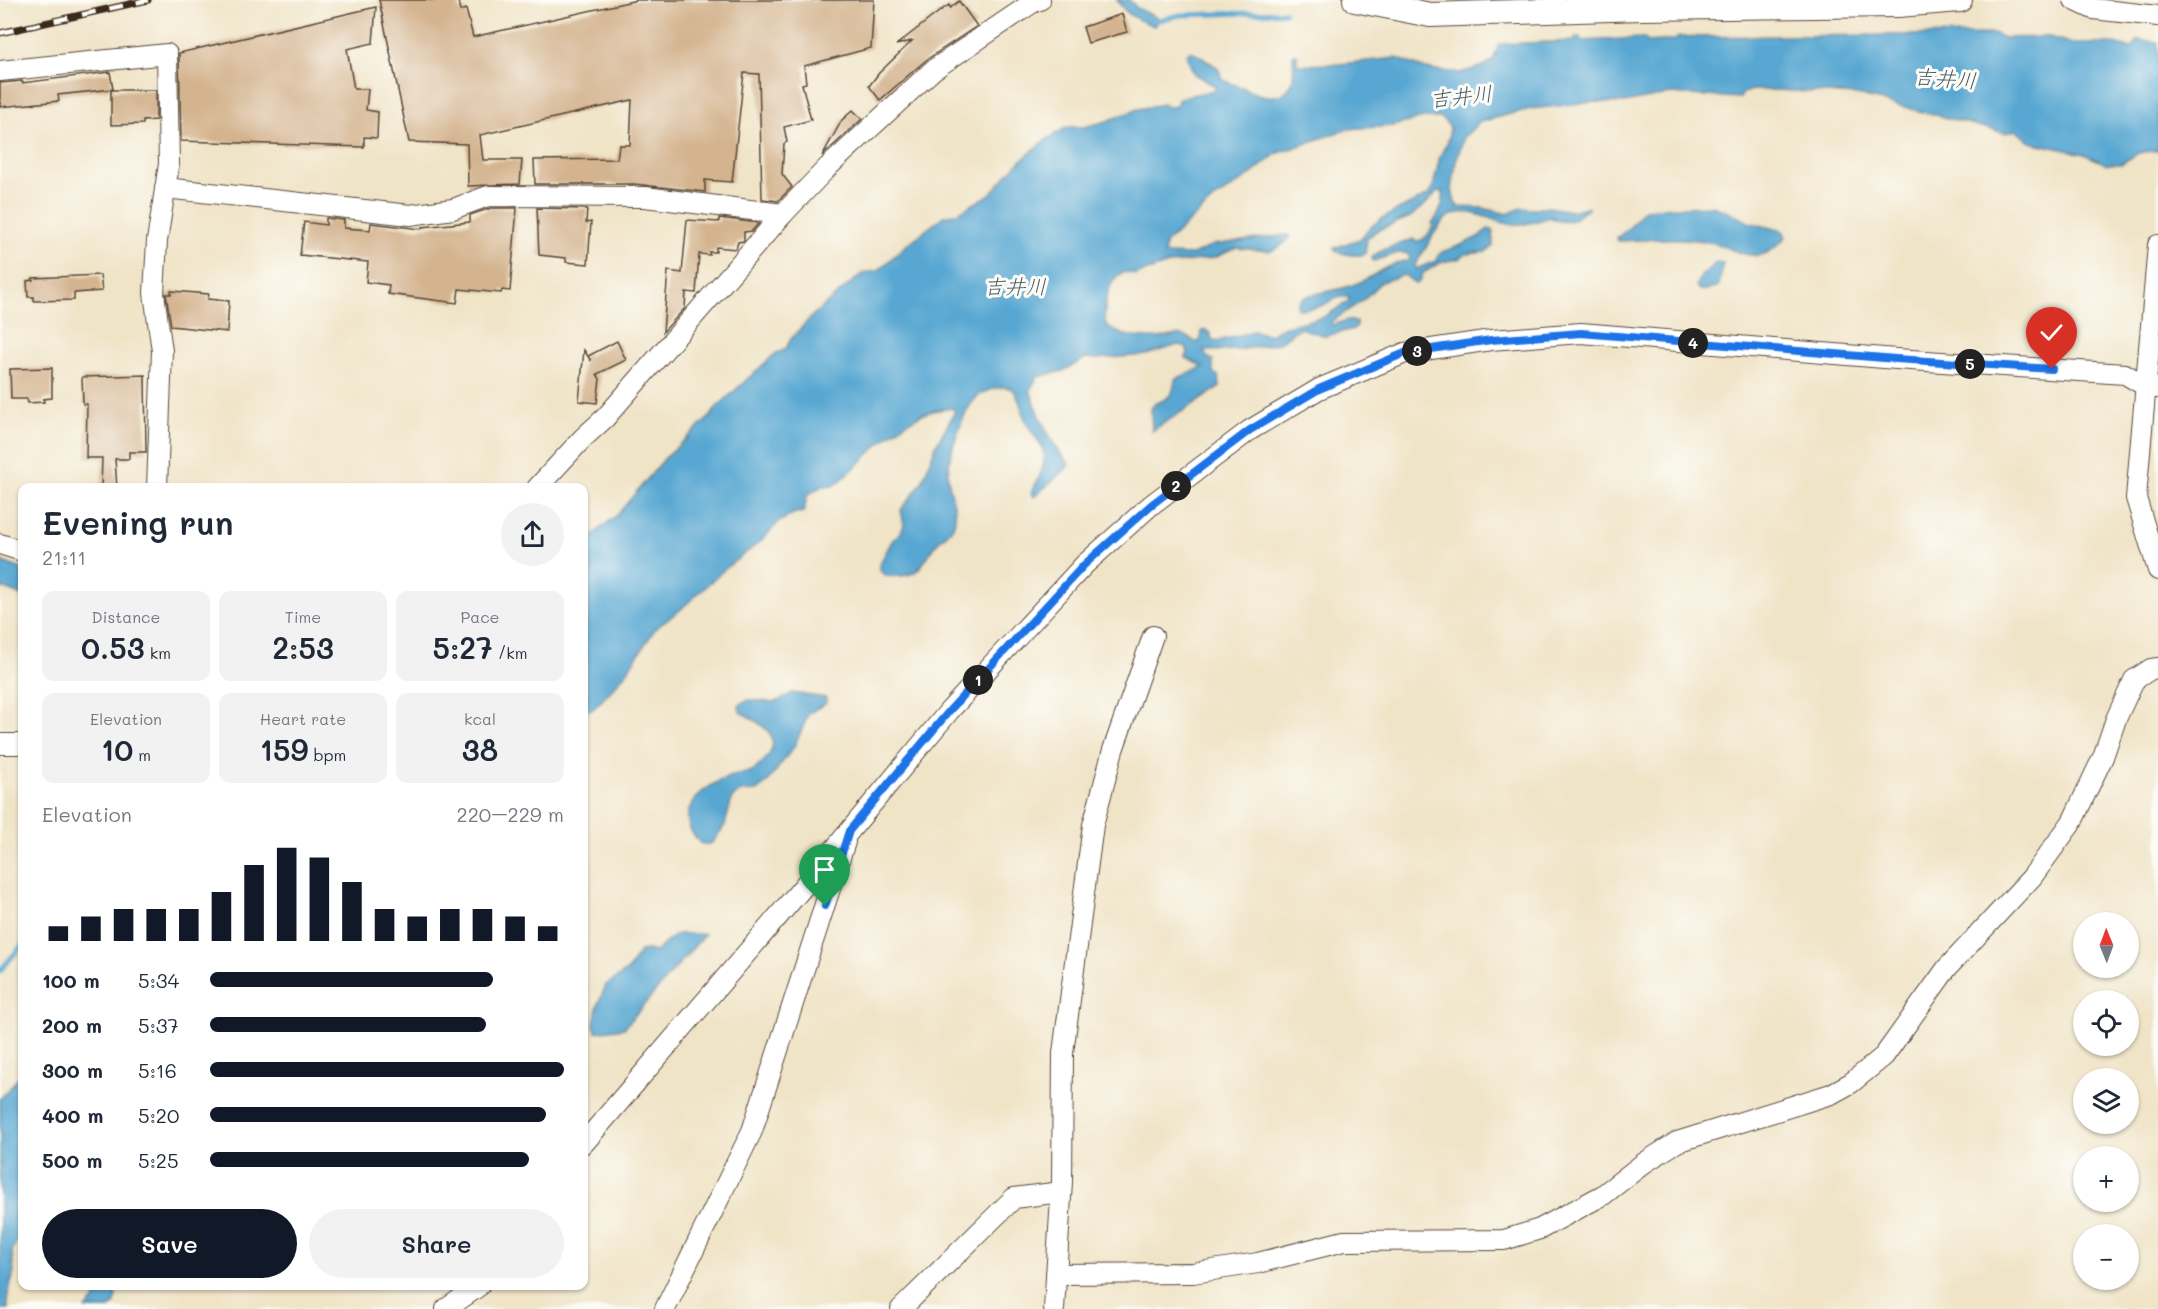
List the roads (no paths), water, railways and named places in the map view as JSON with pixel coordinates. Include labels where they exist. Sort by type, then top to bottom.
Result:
[{"type":"street","points":[[542,483],[605,418],[783,214],[828,168],[933,70],[1032,3],[1040,0]]},
{"type":"street","points":[[1355,0],[1430,15],[1639,4],[1898,5],[1960,0]]},
{"type":"street","points":[[2074,0],[2093,9],[2158,16]]},
{"type":"street","points":[[0,72],[167,54],[169,164],[157,241],[154,293],[162,351],[157,483]]},
{"type":"street","points":[[165,188],[410,215],[453,210],[488,196],[645,197],[783,214]]},
{"type":"street","points":[[2158,245],[2153,298],[2152,388],[2136,498],[2158,570]]},
{"type":"street","points":[[588,1138],[798,893],[950,710],[1084,565],[1151,505],[1250,430],[1309,395],[1405,353],[1491,340],[1581,333],[1896,359],[2125,374],[2152,388]]},
{"type":"street","points":[[0,544],[18,550]]},
{"type":"street","points":[[1054,1309],[1061,1192],[1063,1053],[1093,825],[1113,750],[1153,636]]},
{"type":"street","points":[[1056,1274],[1194,1274],[1258,1263],[1344,1241],[1504,1240],[1539,1229],[1603,1195],[1644,1163],[1677,1142],[1831,1094],[1851,1083],[1884,1056],[1947,968],[2031,877],[2072,822],[2103,757],[2116,719],[2134,680],[2151,669],[2158,668]]},
{"type":"street","points":[[0,744],[18,744]]},
{"type":"street","points":[[665,1309],[752,1131],[849,831]]},
{"type":"street","points":[[901,1309],[1014,1198],[1061,1192]]},
{"type":"street","points":[[445,1309],[461,1290]]},
{"type":"street","points":[[445,1309],[473,1290]]},
{"type":"water","points":[[1117,0],[1129,0],[1137,8],[1160,19],[1154,26],[1143,22],[1128,13]]},
{"type":"water","name":"吉井川","points":[[1995,34],[2004,38],[2049,37],[2073,44],[2115,44],[2131,49],[2137,40],[2158,42],[2158,150],[2138,153],[2121,164],[2106,164],[2084,154],[2030,142],[2016,130],[2005,133],[1857,95],[1778,90],[1753,90],[1743,93],[1740,98],[1671,94],[1624,103],[1593,102],[1530,109],[1480,122],[1464,137],[1456,161],[1452,190],[1455,203],[1459,207],[1483,208],[1508,214],[1521,208],[1549,207],[1571,211],[1589,208],[1571,220],[1562,221],[1550,217],[1518,225],[1506,224],[1464,212],[1447,218],[1415,264],[1416,269],[1438,260],[1437,256],[1442,252],[1480,236],[1488,229],[1493,230],[1493,246],[1485,252],[1465,254],[1458,259],[1442,262],[1423,273],[1416,284],[1404,275],[1381,282],[1362,301],[1331,322],[1332,325],[1348,320],[1356,322],[1357,327],[1353,329],[1326,336],[1299,328],[1279,343],[1238,350],[1204,351],[1207,357],[1213,360],[1213,372],[1219,377],[1220,387],[1152,431],[1151,409],[1154,404],[1170,396],[1175,379],[1203,367],[1186,358],[1188,352],[1185,346],[1178,345],[1146,355],[1086,358],[1063,371],[1037,377],[1030,390],[1033,400],[1051,438],[1069,464],[1034,497],[1031,493],[1042,470],[1043,451],[1027,424],[1017,396],[1013,390],[1006,387],[983,393],[976,398],[964,417],[951,454],[948,474],[955,512],[953,527],[936,544],[917,570],[905,575],[889,576],[881,572],[879,565],[904,525],[901,510],[922,482],[937,443],[955,412],[952,408],[919,416],[893,432],[835,485],[822,486],[807,496],[804,512],[795,513],[779,522],[760,542],[655,629],[626,673],[593,709],[588,710],[588,539],[617,515],[665,458],[711,416],[717,407],[775,354],[786,349],[790,340],[814,314],[863,273],[878,271],[944,216],[958,213],[989,195],[1016,165],[1044,141],[1067,127],[1084,127],[1138,109],[1163,104],[1173,107],[1177,105],[1178,99],[1187,95],[1206,93],[1215,89],[1215,86],[1194,74],[1186,55],[1188,52],[1192,51],[1214,65],[1219,70],[1220,76],[1227,82],[1256,94],[1277,96],[1288,89],[1292,82],[1293,55],[1297,54],[1297,65],[1339,64],[1396,58],[1426,69],[1460,73],[1481,67],[1493,60],[1499,44],[1575,41],[1575,37],[1580,37],[1580,41],[1644,38],[1648,42],[1675,40],[1679,37]],"holes":[[[1423,118],[1442,118],[1450,127],[1448,141],[1440,156],[1433,187],[1428,195],[1383,218],[1360,239],[1334,248],[1335,251],[1346,254],[1365,254],[1367,239],[1376,231],[1410,217],[1438,191],[1443,192],[1441,208],[1432,223],[1430,232],[1419,241],[1416,242],[1413,239],[1385,249],[1372,258],[1373,261],[1398,253],[1406,253],[1410,257],[1409,261],[1389,266],[1352,285],[1307,296],[1298,302],[1297,309],[1309,309],[1338,298],[1349,297],[1348,302],[1324,317],[1282,327],[1271,335],[1254,331],[1218,341],[1211,339],[1211,334],[1206,330],[1202,331],[1201,339],[1197,343],[1182,335],[1160,338],[1131,336],[1107,326],[1105,313],[1108,292],[1118,275],[1126,272],[1135,275],[1169,264],[1214,258],[1236,248],[1270,251],[1285,243],[1290,237],[1288,235],[1213,245],[1193,255],[1164,254],[1165,244],[1214,199],[1248,177],[1276,154],[1347,129],[1393,126]]]},
{"type":"water","points":[[1712,206],[1748,222],[1783,231],[1786,237],[1770,251],[1757,255],[1744,254],[1698,240],[1618,241],[1617,238],[1643,211],[1654,208]]},
{"type":"water","points":[[1717,262],[1723,263],[1718,287],[1700,290],[1696,286],[1702,275]]},
{"type":"water","points":[[0,561],[18,568],[18,594],[0,587]]},
{"type":"water","points":[[792,693],[826,698],[826,703],[809,713],[795,745],[767,783],[756,791],[740,792],[732,798],[725,825],[712,843],[703,845],[693,834],[688,823],[688,812],[693,802],[700,794],[722,780],[752,771],[763,762],[773,745],[772,737],[767,730],[740,712],[739,705],[747,700],[776,701]]},
{"type":"water","points":[[678,934],[705,934],[624,1028],[596,1032],[594,1024],[597,1007],[606,985],[628,970],[640,951],[655,952]]},
{"type":"water","points":[[18,1078],[18,1239],[12,1250],[14,1273],[8,1294],[8,1309],[0,1309],[0,1099]]},
{"type":"water","points":[[97,1290],[113,1290],[116,1294],[115,1303],[109,1309],[86,1309],[94,1301]]},
{"type":"waterway","points":[[1154,21],[1180,15],[1285,12]]},
{"type":"waterway","points":[[0,971],[18,950]]},
{"type":"railway","points":[[0,33],[148,0]]}]
